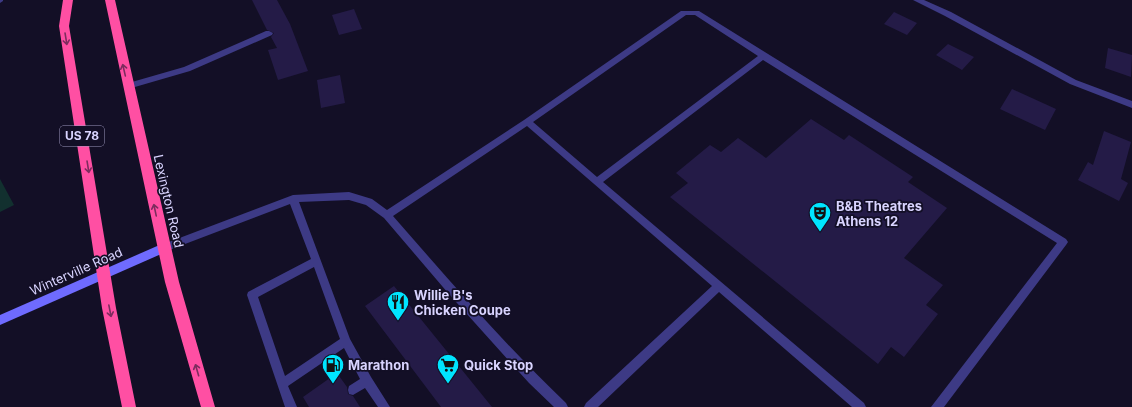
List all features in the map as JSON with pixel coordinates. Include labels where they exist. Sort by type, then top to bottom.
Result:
[{"type":"highway","name":"US 78","points":[[68,0],[64,26],[100,244],[103,273],[129,407]]},
{"type":"highway","name":"Lexington Road","points":[[110,0],[172,282],[208,407]]},
{"type":"street","points":[[917,0],[948,14],[1067,79],[1132,105]]},
{"type":"street","name":"Winterville Road","points":[[0,320],[49,299],[103,273],[164,248]]},
{"type":"lane","points":[[387,215],[527,122],[684,13],[696,13],[1063,242],[937,407]]},
{"type":"lane","points":[[128,86],[187,69],[268,33]]},
{"type":"lane","points":[[597,182],[763,56]]},
{"type":"lane","points":[[527,122],[860,407]]},
{"type":"lane","points":[[164,248],[293,199],[349,196],[369,202],[387,215],[456,296],[533,379],[562,407]]},
{"type":"lane","points":[[293,199],[315,262],[346,341],[367,381],[384,407]]},
{"type":"lane","points":[[291,407],[252,295],[315,262]]},
{"type":"lane","points":[[590,407],[719,286]]},
{"type":"lane","points":[[282,384],[346,341]]},
{"type":"lane","points":[[353,390],[367,381]]},
{"type":"green space","points":[[0,179],[14,205],[0,212]]},
{"type":"building","points":[[252,0],[277,0],[290,24],[308,71],[278,80],[268,50],[277,48],[271,37],[274,33],[267,30]]},
{"type":"building","points":[[354,9],[362,29],[339,35],[332,15]]},
{"type":"building","points":[[894,12],[917,23],[907,35],[884,24]]},
{"type":"building","points":[[948,44],[974,57],[962,70],[936,55]]},
{"type":"building","points":[[1108,48],[1132,55],[1131,77],[1105,68]]},
{"type":"building","points":[[340,75],[345,103],[321,108],[317,80]]},
{"type":"building","points":[[1012,89],[1056,109],[1045,130],[1000,109]]},
{"type":"building","name":"B&B Theatres Athens 12","points":[[811,119],[844,140],[849,135],[913,177],[908,182],[947,208],[904,258],[943,285],[926,305],[938,314],[904,357],[891,347],[878,364],[670,197],[688,183],[676,173],[710,145],[721,152],[738,138],[766,158]]},
{"type":"building","points":[[1104,131],[1131,142],[1121,179],[1128,183],[1119,201],[1078,180],[1088,162],[1093,165]]},
{"type":"building","points":[[394,286],[492,407],[441,407],[365,306]]},
{"type":"building","name":"Marathon","points":[[337,373],[347,387],[348,394],[353,396],[360,407],[309,407],[303,397]]},
{"type":"place","name":"B&B Theatres Athens 12","points":[[820,232]]},
{"type":"place","name":"Willie B's Chicken Coupe","points":[[398,322]]},
{"type":"place","name":"Marathon","points":[[333,384]]},
{"type":"place","name":"Quick Stop","points":[[448,384]]}]
